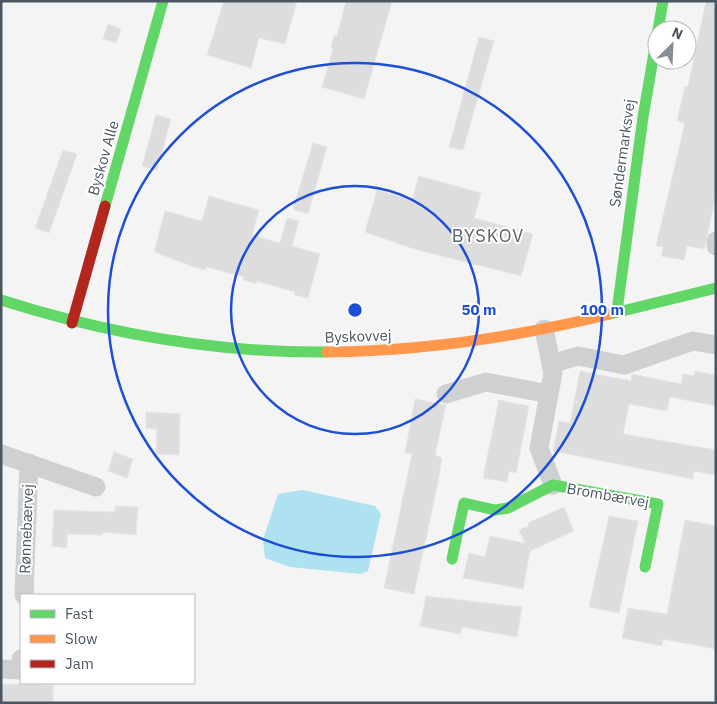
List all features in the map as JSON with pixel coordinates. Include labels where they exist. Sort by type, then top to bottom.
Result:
[{"type":"street","name":"Byskov Alle","points":[[72,323],[163,1]]},
{"type":"street","name":"Søndermarksvej","points":[[617,311],[630,203],[650,67],[662,1]]},
{"type":"street","points":[[716,241],[716,246]]},
{"type":"street","name":"Byskovvej","points":[[1,300],[72,323],[174,343],[269,352],[348,353],[420,348],[544,328],[716,288]]},
{"type":"street","name":"Brombærvej","points":[[544,328],[553,373],[539,448],[553,485]]},
{"type":"street","points":[[551,364],[578,356],[624,365],[693,340],[716,345]]},
{"type":"street","points":[[446,394],[486,382],[549,394]]},
{"type":"street","name":"Rønnebærvej","points":[[1,454],[96,488]]},
{"type":"street","name":"Rønnebærvej","points":[[24,594],[29,463]]},
{"type":"street","name":"Brombærvej","points":[[452,559],[464,503],[495,510],[508,508],[553,485],[658,504],[646,567]]},
{"type":"street","points":[[1,669],[20,670]]},
{"type":"water","points":[[302,490],[375,506],[381,514],[368,571],[361,574],[290,567],[265,558],[263,540],[278,494]]},
{"type":"building","points":[[224,1],[297,1],[285,44],[259,38],[251,68],[207,55]]},
{"type":"building","points":[[346,1],[392,1],[364,99],[322,87],[333,49],[331,48],[334,35],[337,36]]},
{"type":"building","points":[[706,1],[716,1],[716,196],[704,249],[687,246],[684,260],[661,256],[663,247],[656,246],[685,123],[677,121],[685,86],[688,87],[692,70],[697,70],[697,44]]},
{"type":"building","points":[[108,24],[121,29],[116,43],[103,39]]},
{"type":"building","points":[[479,37],[494,41],[463,150],[449,147]]},
{"type":"building","points":[[156,115],[171,119],[157,170],[142,166]]},
{"type":"building","points":[[313,143],[327,147],[308,214],[293,209]]},
{"type":"building","points":[[63,150],[77,154],[49,233],[35,228]]},
{"type":"building","points":[[419,176],[481,193],[474,218],[533,234],[521,276],[417,250],[365,232],[377,190],[412,200]]},
{"type":"building","points":[[209,196],[259,210],[252,235],[280,243],[287,218],[299,221],[292,246],[320,254],[308,298],[294,295],[295,292],[257,281],[256,284],[243,280],[244,277],[206,267],[205,270],[191,266],[154,252],[165,211],[202,221]]},
{"type":"building","points":[[580,371],[631,381],[632,374],[681,384],[683,374],[694,376],[695,371],[716,375],[716,406],[670,397],[667,411],[629,404],[623,434],[716,450],[716,475],[694,471],[693,479],[553,451],[559,421],[570,423]]},
{"type":"building","points":[[415,399],[446,405],[435,455],[442,458],[438,482],[414,594],[384,588],[412,454],[405,453]]},
{"type":"building","points":[[499,400],[529,406],[516,473],[509,471],[507,482],[483,478]]},
{"type":"building","points":[[146,412],[180,414],[179,455],[156,454],[157,429],[146,428]]},
{"type":"building","points":[[114,452],[133,459],[127,478],[108,471]]},
{"type":"building","points":[[115,506],[138,507],[136,535],[103,532],[102,535],[67,534],[67,548],[52,546],[54,510],[115,512]]},
{"type":"building","points":[[564,507],[574,531],[530,551],[523,589],[463,578],[469,553],[485,557],[490,536],[525,543],[519,530],[529,526],[528,523]]},
{"type":"building","points":[[609,516],[638,521],[619,613],[589,607]]},
{"type":"building","points":[[685,520],[716,526],[716,649],[663,639],[662,646],[622,638],[628,608],[667,614]]},
{"type":"building","points":[[426,596],[522,607],[517,637],[462,627],[460,634],[420,626]]},
{"type":"building","points":[[1,684],[53,685],[53,703],[1,703]]},
{"type":"traffic: fast","points":[[105,206],[163,1]]},
{"type":"traffic: fast","points":[[617,311],[643,117],[663,1]]},
{"type":"traffic: fast","points":[[610,314],[716,288]]},
{"type":"traffic: fast","points":[[1,300],[81,323],[162,339],[244,349],[327,352]]},
{"type":"traffic: fast","points":[[452,559],[464,503],[495,510],[508,508],[553,485],[658,504],[645,567]]},
{"type":"traffic: slow","points":[[327,352],[434,346],[540,330],[610,314]]},
{"type":"traffic: jam","points":[[72,323],[105,206]]},
{"type":"district","name":"BYSKOV","points":[[488,235]]}]
